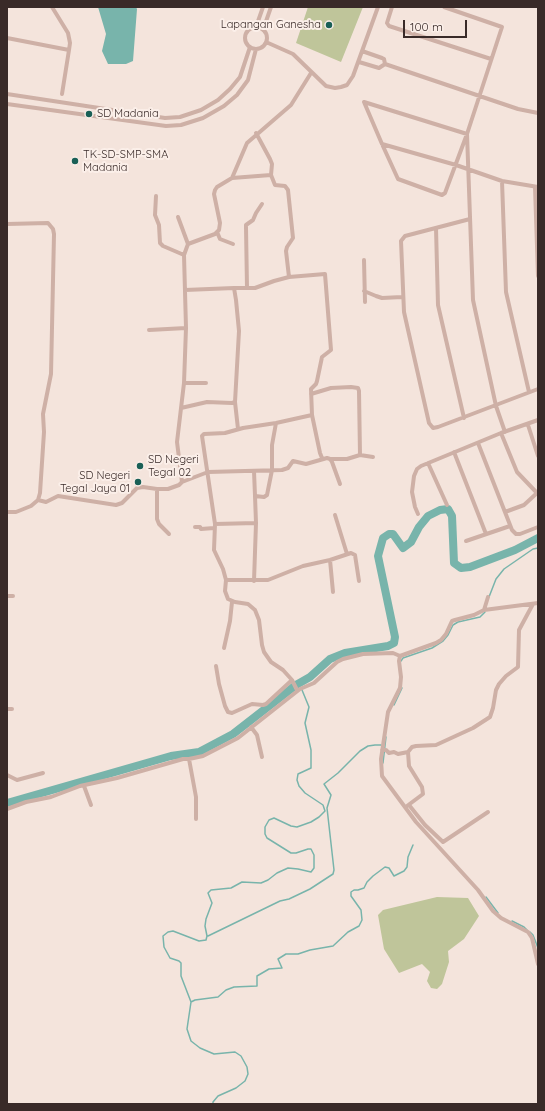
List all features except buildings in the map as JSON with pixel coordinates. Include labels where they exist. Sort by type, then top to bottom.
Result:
[{"type":"street","points":[[52,7],[68,33],[70,43],[62,94]]},
{"type":"street","points":[[256,28],[264,7]]},
{"type":"street","points":[[263,30],[256,28],[248,31],[246,39],[250,47],[256,49],[264,46],[267,38],[263,30],[271,7]]},
{"type":"street","points":[[266,42],[293,54],[326,86],[335,88],[341,87],[351,81],[378,7]]},
{"type":"street","points":[[392,7],[387,22],[389,26],[491,59]]},
{"type":"street","points":[[444,7],[502,27],[467,134],[445,193],[442,195],[398,180],[364,102],[467,134]]},
{"type":"street","points":[[7,38],[69,50]]},
{"type":"street","points":[[7,94],[165,118],[180,117],[192,114],[218,100],[230,89],[240,77],[250,47]]},
{"type":"street","points":[[7,110],[7,104],[166,126],[181,125],[203,118],[224,106],[237,95],[248,80],[256,49]]},
{"type":"street","points":[[362,52],[384,59],[385,64]]},
{"type":"street","points":[[359,62],[379,68],[385,64]]},
{"type":"street","points":[[385,64],[518,109],[538,113]]},
{"type":"street","points":[[232,178],[244,147],[256,133],[291,105],[311,73]]},
{"type":"street","points":[[72,113],[74,105]]},
{"type":"street","points":[[256,133],[272,164],[271,175],[275,185],[285,186],[288,190],[293,238],[286,251],[289,277]]},
{"type":"street","points":[[467,134],[473,300],[503,432],[517,472],[537,493],[524,505],[505,512]]},
{"type":"street","points":[[382,144],[456,165],[502,181],[536,187],[538,276]]},
{"type":"street","points":[[188,244],[217,232],[220,227],[214,194],[217,186],[232,178],[271,175]]},
{"type":"street","points":[[502,181],[506,292],[529,392]]},
{"type":"street","points":[[156,196],[155,215],[160,243],[163,246],[184,255]]},
{"type":"street","points":[[247,288],[246,225],[254,220],[256,213],[262,204]]},
{"type":"street","points":[[178,217],[188,244],[184,255],[186,328],[184,383],[178,442],[182,482]]},
{"type":"street","points":[[470,219],[405,236],[401,241],[402,297],[404,312],[430,426],[435,428],[538,389]]},
{"type":"street","points":[[7,224],[48,224],[54,229],[51,374],[43,414],[44,432],[40,493],[38,500],[25,509],[16,512],[7,512]]},
{"type":"street","points":[[436,228],[438,305],[464,418]]},
{"type":"street","points":[[217,232],[220,239],[232,244]]},
{"type":"street","points":[[364,260],[365,302]]},
{"type":"street","points":[[185,290],[247,288],[261,286],[274,280],[289,277],[325,274],[331,350],[322,358],[318,381],[311,389],[312,415],[322,458]]},
{"type":"street","points":[[234,288],[239,331],[235,402],[238,429]]},
{"type":"street","points":[[364,291],[382,298],[402,297]]},
{"type":"street","points":[[149,330],[186,328]]},
{"type":"street","points":[[184,383],[206,383]]},
{"type":"street","points":[[311,394],[331,388],[358,388],[360,455]]},
{"type":"street","points":[[181,408],[207,402],[235,402]]},
{"type":"street","points":[[298,690],[292,680],[283,670],[271,662],[264,652],[259,620],[255,610],[248,604],[232,602],[227,597],[226,580],[223,569],[214,550],[215,526],[203,435],[206,433],[224,433],[238,429],[276,424],[312,415]]},
{"type":"street","points":[[418,514],[412,492],[414,476],[417,469],[503,432],[528,425],[538,420]]},
{"type":"street","points":[[255,496],[266,496],[272,470],[272,445],[276,424]]},
{"type":"street","points":[[528,425],[538,456]]},
{"type":"street","points":[[478,443],[512,530],[516,534],[538,527]]},
{"type":"street","points":[[454,452],[486,534]]},
{"type":"street","points":[[38,500],[46,502],[58,496],[116,505],[122,503],[137,488],[173,488],[182,482],[208,472],[286,469],[293,461],[306,464],[322,458],[347,459],[360,455],[373,457]]},
{"type":"street","points":[[330,459],[340,484]]},
{"type":"street","points":[[428,463],[447,505]]},
{"type":"street","points":[[254,471],[256,523],[254,581]]},
{"type":"street","points":[[157,489],[157,519],[159,524],[169,534]]},
{"type":"street","points":[[335,515],[347,554]]},
{"type":"street","points":[[195,527],[201,529],[215,526],[256,523]]},
{"type":"street","points":[[466,541],[510,526]]},
{"type":"street","points":[[226,580],[254,581],[274,578],[303,566],[330,560],[351,552],[355,554],[359,581]]},
{"type":"street","points":[[330,560],[332,592]]},
{"type":"street","points":[[7,596],[13,596]]},
{"type":"street","points":[[485,610],[488,597]]},
{"type":"street","points":[[224,648],[230,621],[232,602]]},
{"type":"street","points":[[7,809],[26,802],[51,797],[84,786],[183,759],[203,756],[238,738],[295,694],[298,690],[304,686],[314,683],[337,662],[343,659],[363,654],[393,652],[400,656],[441,640],[446,634],[452,621],[474,615],[485,610],[538,603]]},
{"type":"street","points":[[384,750],[389,753],[394,752],[398,754],[408,752],[412,747],[416,746],[436,745],[473,728],[490,717],[493,708],[494,694],[499,684],[506,676],[518,667],[519,630],[533,604]]},
{"type":"street","points":[[400,656],[400,688],[388,712],[384,750],[380,769],[382,776],[407,806],[443,842],[488,812]]},
{"type":"street","points":[[216,666],[225,706],[228,712],[232,713],[252,704],[266,704],[292,680]]},
{"type":"street","points":[[7,709],[12,709]]},
{"type":"street","points":[[251,727],[257,735],[262,757]]},
{"type":"street","points":[[407,806],[423,794],[422,787],[409,766],[408,752]]},
{"type":"street","points":[[189,759],[196,797],[196,819]]},
{"type":"street","points":[[7,774],[16,780],[43,773]]},
{"type":"street","points":[[84,786],[91,805]]},
{"type":"street","points":[[407,806],[416,822],[478,890],[493,911],[501,918],[528,932],[532,938],[538,964]]},
{"type":"green space","name":"Lapangan Ganesha","points":[[308,7],[363,7],[341,62],[296,43]]},
{"type":"green space","points":[[437,897],[468,898],[479,916],[464,939],[448,951],[449,962],[442,984],[437,989],[431,988],[427,981],[430,972],[422,964],[399,973],[384,949],[378,915],[383,910]]},
{"type":"water","points":[[98,7],[136,7],[133,61],[126,64],[108,64],[102,51],[106,34]]},
{"type":"waterway","points":[[7,803],[171,756],[199,752],[233,734],[296,685],[310,677],[330,659],[345,653],[388,646],[394,643],[395,637],[378,556],[383,538],[389,534],[393,534],[403,548],[411,542],[419,527],[428,516],[440,510],[448,509],[452,516],[454,563],[461,568],[470,567],[515,550],[538,538]]},
{"type":"waterway","points":[[489,597],[496,579],[504,569],[533,549],[538,548]]},
{"type":"waterway","points":[[401,661],[403,658],[432,648],[443,641],[453,625],[458,622],[480,617],[485,612]]},
{"type":"waterway","points":[[394,705],[402,688]]},
{"type":"waterway","points":[[213,1104],[218,1096],[236,1088],[245,1081],[248,1074],[247,1067],[241,1056],[235,1052],[214,1054],[200,1048],[191,1041],[187,1029],[191,1002],[181,976],[181,963],[170,958],[164,947],[163,936],[168,932],[173,931],[199,941],[206,940],[206,919],[212,903],[208,893],[211,890],[231,888],[242,882],[261,883],[288,868],[311,872],[314,868],[314,855],[311,849],[291,853],[267,838],[265,834],[265,827],[269,820],[274,818],[291,826],[297,827],[311,822],[325,811],[323,805],[305,793],[299,786],[297,780],[298,774],[311,768],[311,750],[305,723],[309,707],[302,690]]},
{"type":"waterway","points":[[383,763],[386,737]]},
{"type":"waterway","points":[[208,936],[280,901],[289,899],[310,889],[333,874],[334,870],[327,808],[331,795],[324,784],[338,773],[360,751],[368,746],[381,745]]},
{"type":"waterway","points":[[191,1002],[195,1000],[218,997],[226,990],[234,987],[257,986],[257,976],[269,969],[282,968],[278,959],[286,954],[298,954],[310,950],[333,946],[348,932],[359,926],[362,920],[361,910],[351,896],[351,892],[364,888],[367,882],[385,867],[389,868],[394,876],[404,871],[407,867],[408,857],[413,845]]},
{"type":"waterway","points":[[486,897],[498,913]]},
{"type":"waterway","points":[[512,921],[527,930]]},
{"type":"waterway","points":[[530,932],[533,935],[538,948]]},
{"type":"place","name":"Lapangan Ganesha","points":[[329,25]]},
{"type":"place","name":"SD Madania","points":[[89,114]]},
{"type":"place","name":"TK-SD-SMP-SMA Madania","points":[[75,161]]},
{"type":"place","name":"SD Negeri Tegal 02","points":[[140,466]]},
{"type":"place","name":"SD Negeri Tegal Jaya 01","points":[[138,482]]}]
